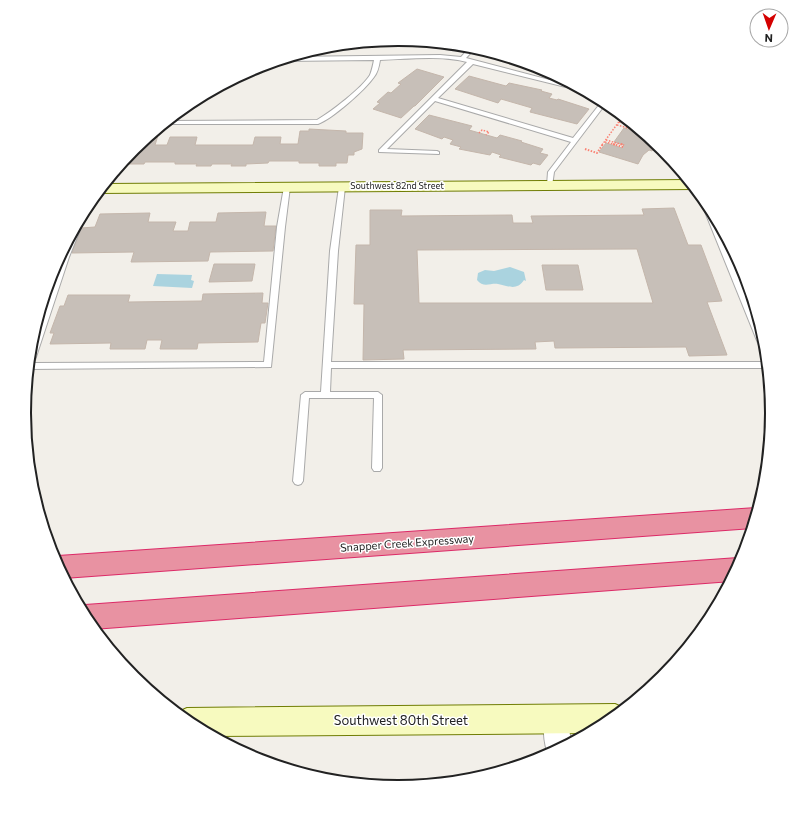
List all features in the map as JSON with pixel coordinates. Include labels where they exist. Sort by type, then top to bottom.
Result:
[{"type":"highway","name":"Snapper Creek Expressway","points":[[65,567],[750,518]]},
{"type":"highway","points":[[92,616],[731,570]]},
{"type":"street","name":"Southwest 82nd Street","points":[[108,189],[686,185]]},
{"type":"street","name":"Southwest 80th Street","points":[[199,722],[604,718]]},
{"type":"street","points":[[556,719],[559,744]]},
{"type":"lane","points":[[462,59],[468,53]]},
{"type":"lane","points":[[174,123],[318,122],[328,117],[371,77],[377,64],[376,58]]},
{"type":"lane","points":[[304,59],[376,58],[472,60],[563,85]]},
{"type":"lane","points":[[437,153],[381,151],[472,60]]},
{"type":"lane","points":[[434,99],[575,141]]},
{"type":"lane","points":[[550,185],[551,172],[601,107]]},
{"type":"lane","points":[[34,365],[268,365],[281,227],[287,187]]},
{"type":"lane","points":[[326,395],[337,226],[342,187]]},
{"type":"lane","points":[[716,228],[755,325]]},
{"type":"lane","points":[[42,326],[62,268]]},
{"type":"lane","points":[[327,365],[763,365]]},
{"type":"lane","points":[[298,481],[305,395],[378,395],[377,468]]},
{"type":"path","points":[[582,148],[597,153],[620,121]]},
{"type":"path","points":[[618,124],[628,127]]},
{"type":"path","points":[[479,133],[482,130],[489,132],[486,135]]},
{"type":"path","points":[[606,141],[623,146]]},
{"type":"water","points":[[510,267],[524,272],[526,281],[524,280],[518,286],[509,287],[498,284],[484,285],[477,280],[478,273],[485,270],[494,271]]},
{"type":"water","points":[[157,274],[192,275],[191,280],[194,281],[192,288],[153,286]]},
{"type":"building","points":[[417,69],[444,77],[401,118],[373,109],[380,103],[377,102],[388,92],[391,93],[401,84],[398,83]]},
{"type":"building","points":[[469,76],[506,86],[509,83],[542,90],[541,91],[552,94],[549,98],[558,99],[589,109],[577,124],[530,112],[532,108],[501,99],[498,103],[455,89]]},
{"type":"building","points":[[429,115],[472,126],[469,130],[497,138],[500,135],[522,141],[521,142],[543,149],[540,153],[548,155],[540,165],[533,163],[531,165],[499,157],[501,155],[492,152],[490,155],[459,149],[461,147],[450,144],[453,140],[444,137],[442,139],[415,129]]},
{"type":"building","points":[[624,128],[632,130],[653,149],[652,151],[649,150],[643,155],[638,164],[599,152],[606,143],[622,148],[624,145],[614,142]]},
{"type":"building","points":[[309,129],[346,131],[346,133],[363,133],[362,149],[354,152],[354,155],[348,155],[347,163],[336,163],[336,166],[319,166],[319,163],[299,163],[299,161],[269,161],[268,163],[246,164],[246,166],[212,164],[211,166],[196,166],[197,164],[175,164],[175,162],[145,162],[144,164],[129,164],[158,135],[155,145],[167,145],[170,137],[197,137],[195,145],[253,145],[255,137],[281,137],[280,144],[298,144],[300,131],[309,131]]},
{"type":"building","points":[[674,208],[688,245],[701,245],[722,301],[707,302],[727,355],[689,356],[686,347],[555,348],[554,341],[535,342],[536,349],[403,350],[404,359],[363,360],[364,304],[354,304],[356,245],[370,245],[370,210],[402,210],[401,216],[512,215],[513,223],[533,223],[531,216],[644,215],[642,209]],"holes":[[[637,249],[653,303],[419,303],[417,250]]]},
{"type":"building","points":[[266,212],[264,226],[276,226],[273,251],[210,252],[208,261],[131,262],[134,252],[72,253],[81,228],[95,227],[100,214],[150,213],[148,222],[176,222],[173,231],[188,231],[190,222],[216,222],[218,213]]},
{"type":"building","points":[[214,264],[255,264],[252,281],[209,282]]},
{"type":"building","points":[[542,265],[578,265],[583,290],[546,290]]},
{"type":"building","points":[[263,293],[262,303],[268,303],[265,323],[261,323],[258,342],[198,343],[197,349],[160,349],[162,340],[147,340],[145,349],[110,349],[111,343],[50,344],[54,333],[50,333],[60,306],[64,306],[68,295],[130,295],[128,302],[202,301],[203,294]]}]
